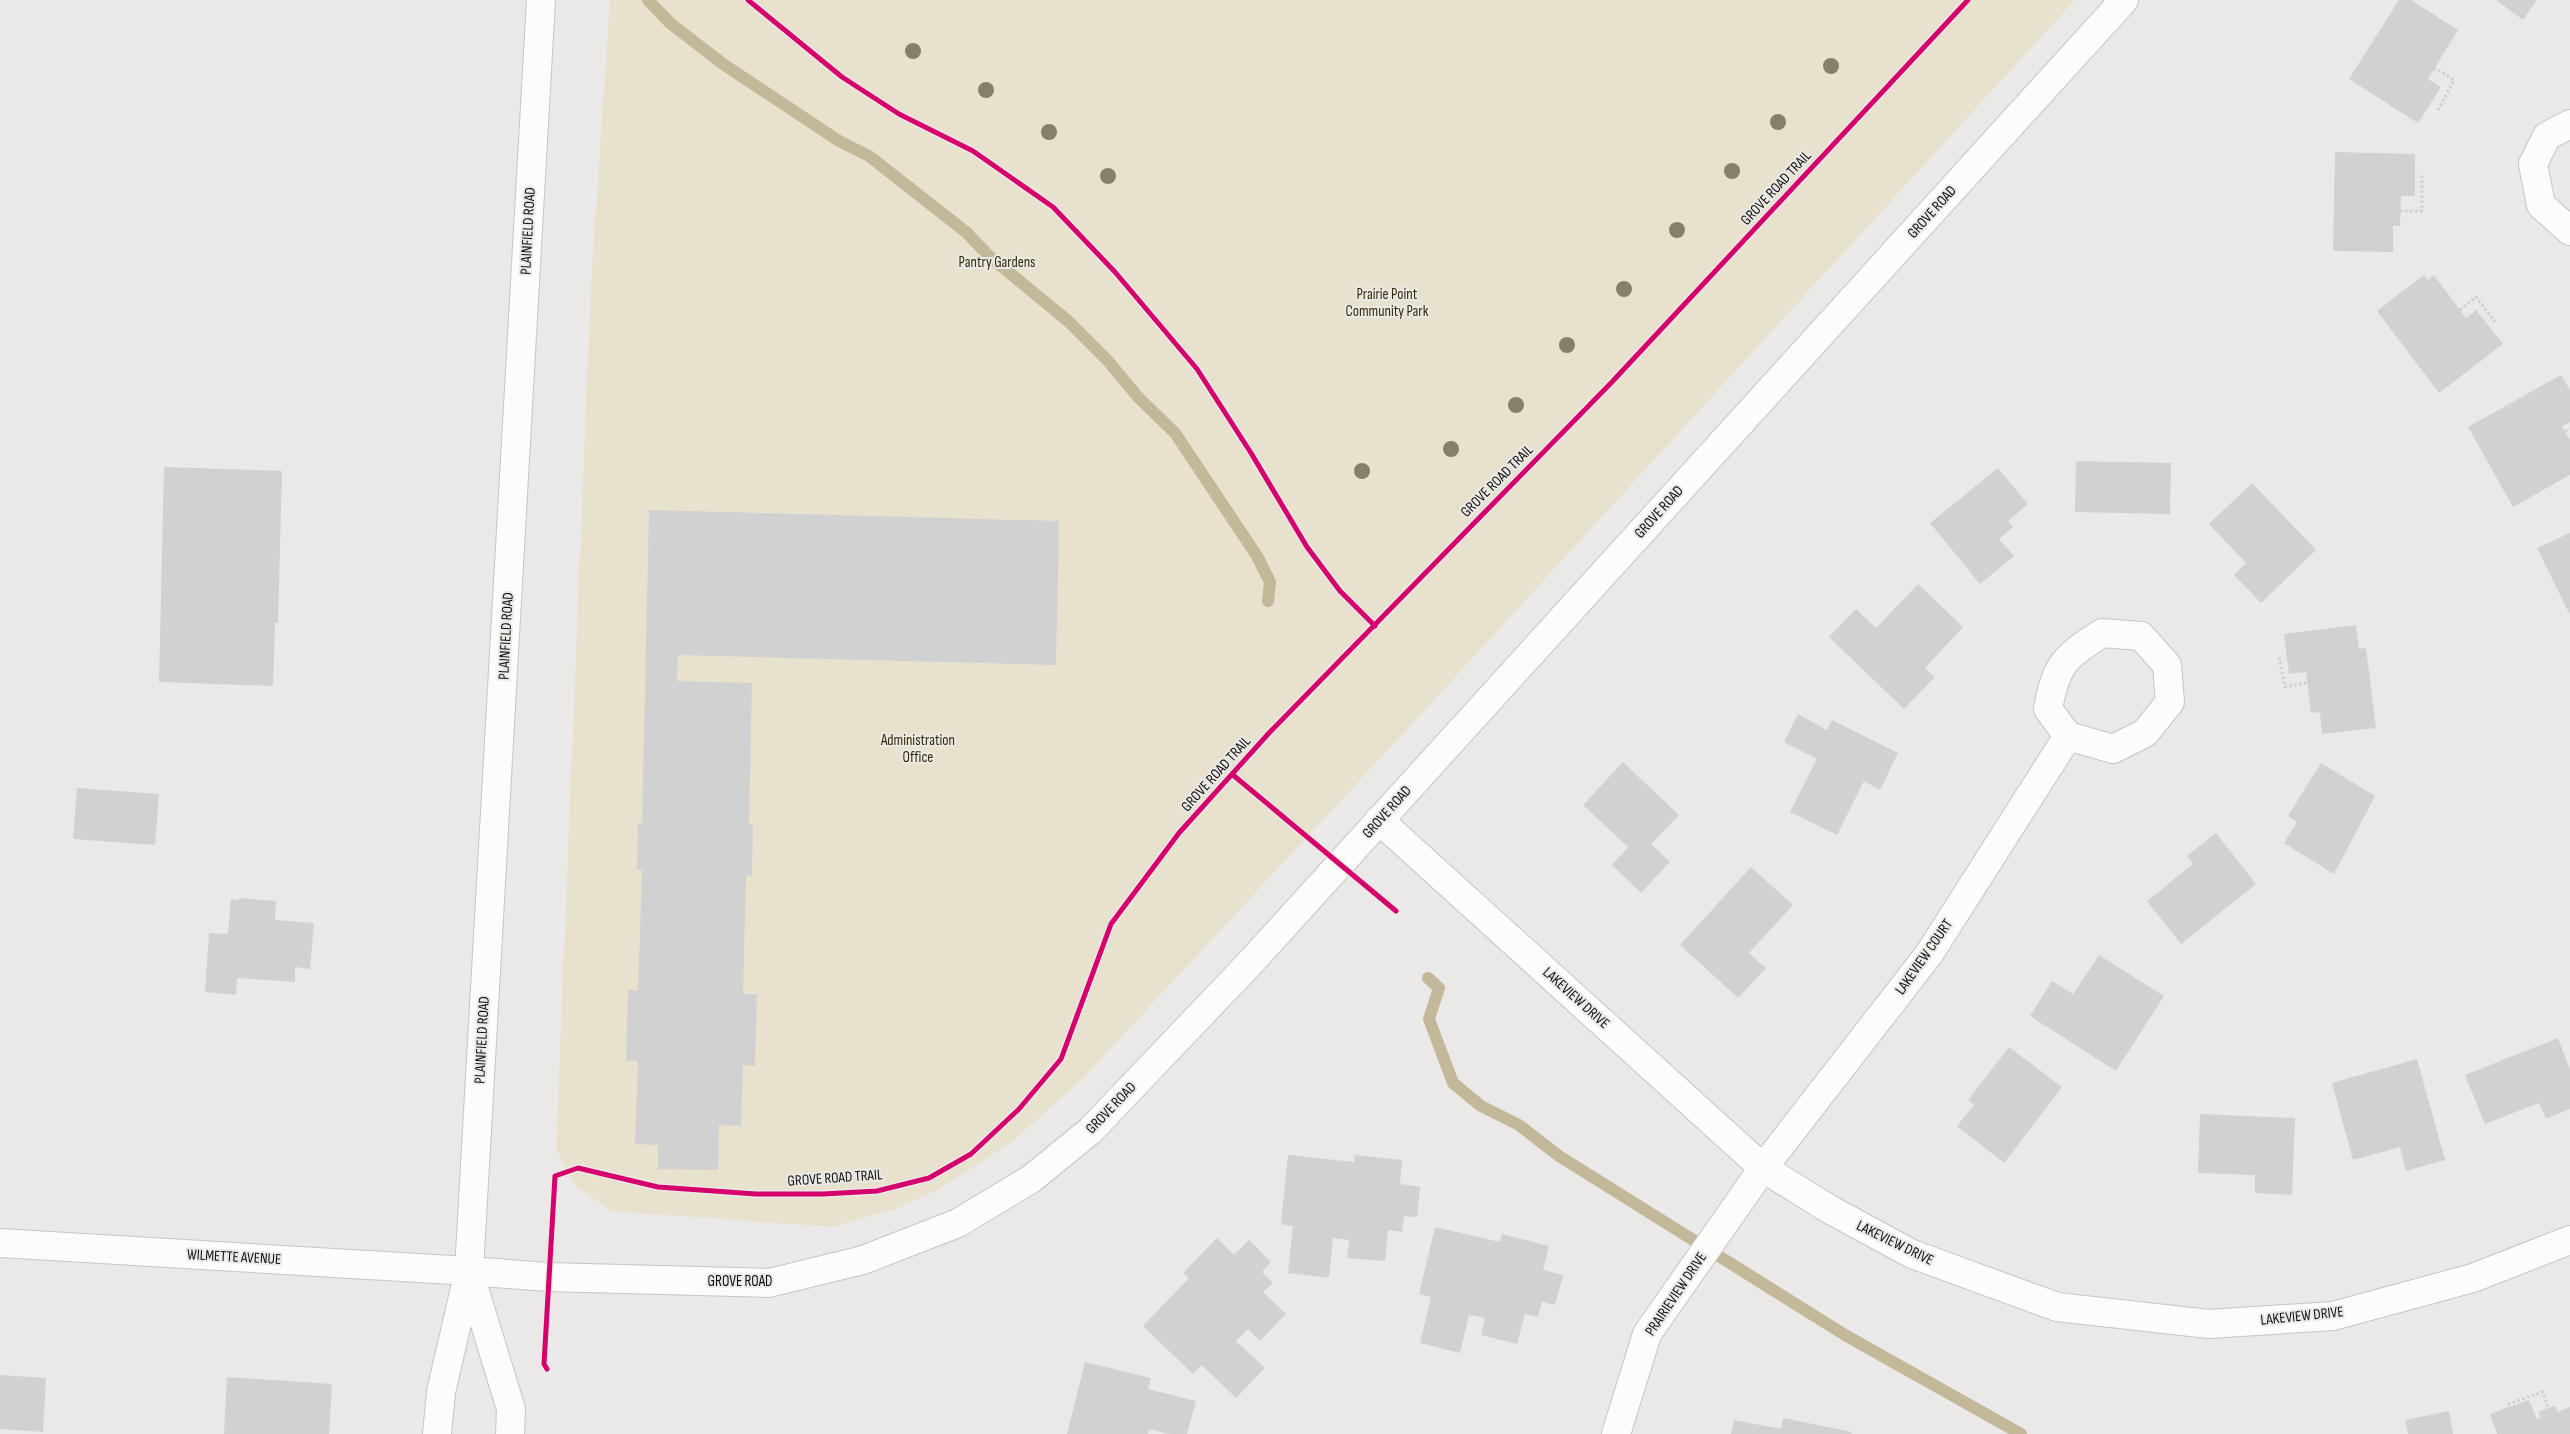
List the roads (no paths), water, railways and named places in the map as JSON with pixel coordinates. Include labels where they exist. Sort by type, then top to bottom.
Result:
[{"type":"street","name":"PLAINFIELD ROAD","points":[[437,1434],[440,1392],[469,1271],[541,0]]},
{"type":"street","name":"GROVE ROAD","points":[[469,1271],[548,1277],[769,1284],[863,1260],[958,1223],[1031,1179],[1090,1131],[1251,962],[2124,0]]},
{"type":"street","points":[[2570,124],[2548,136],[2533,164],[2541,205],[2570,231]]},
{"type":"street","points":[[2102,633],[2141,636],[2167,665],[2170,702],[2145,733],[2113,749],[2068,736],[2048,708],[2053,679],[2072,652],[2102,633]]},
{"type":"street","name":"LAKEVIEW COURT","points":[[1763,1168],[1929,954],[2068,736]]},
{"type":"street","name":"LAKEVIEW DRIVE","points":[[1379,820],[1763,1168],[1829,1209],[1912,1254],[2057,1306],[2209,1324],[2333,1316],[2473,1278],[2570,1240]]},
{"type":"street","name":"PRAIRIEVIEW DRIVE","points":[[1616,1434],[1647,1334],[1763,1168]]},
{"type":"street","name":"WILMETTE AVENUE","points":[[0,1243],[469,1271]]},
{"type":"street","name":"PLAINFIELD ROAD","points":[[469,1271],[511,1409],[510,1434]]},
{"type":"waterway","points":[[648,0],[670,23],[723,64],[839,141],[869,156],[966,232],[989,256],[1068,321],[1108,361],[1138,397],[1175,433],[1257,556],[1270,582],[1268,601]]},
{"type":"waterway","points":[[1428,978],[1439,988],[1429,1019],[1453,1083],[1481,1106],[1519,1125],[1559,1156],[1845,1335],[2021,1434]]},
{"type":"park label","name":"Pantry Gardens","points":[[997,262]]},
{"type":"park label","name":"Prairie Point Community Park","points":[[1387,302]]},
{"type":"park label","name":"Administration Office","points":[[918,748]]}]
